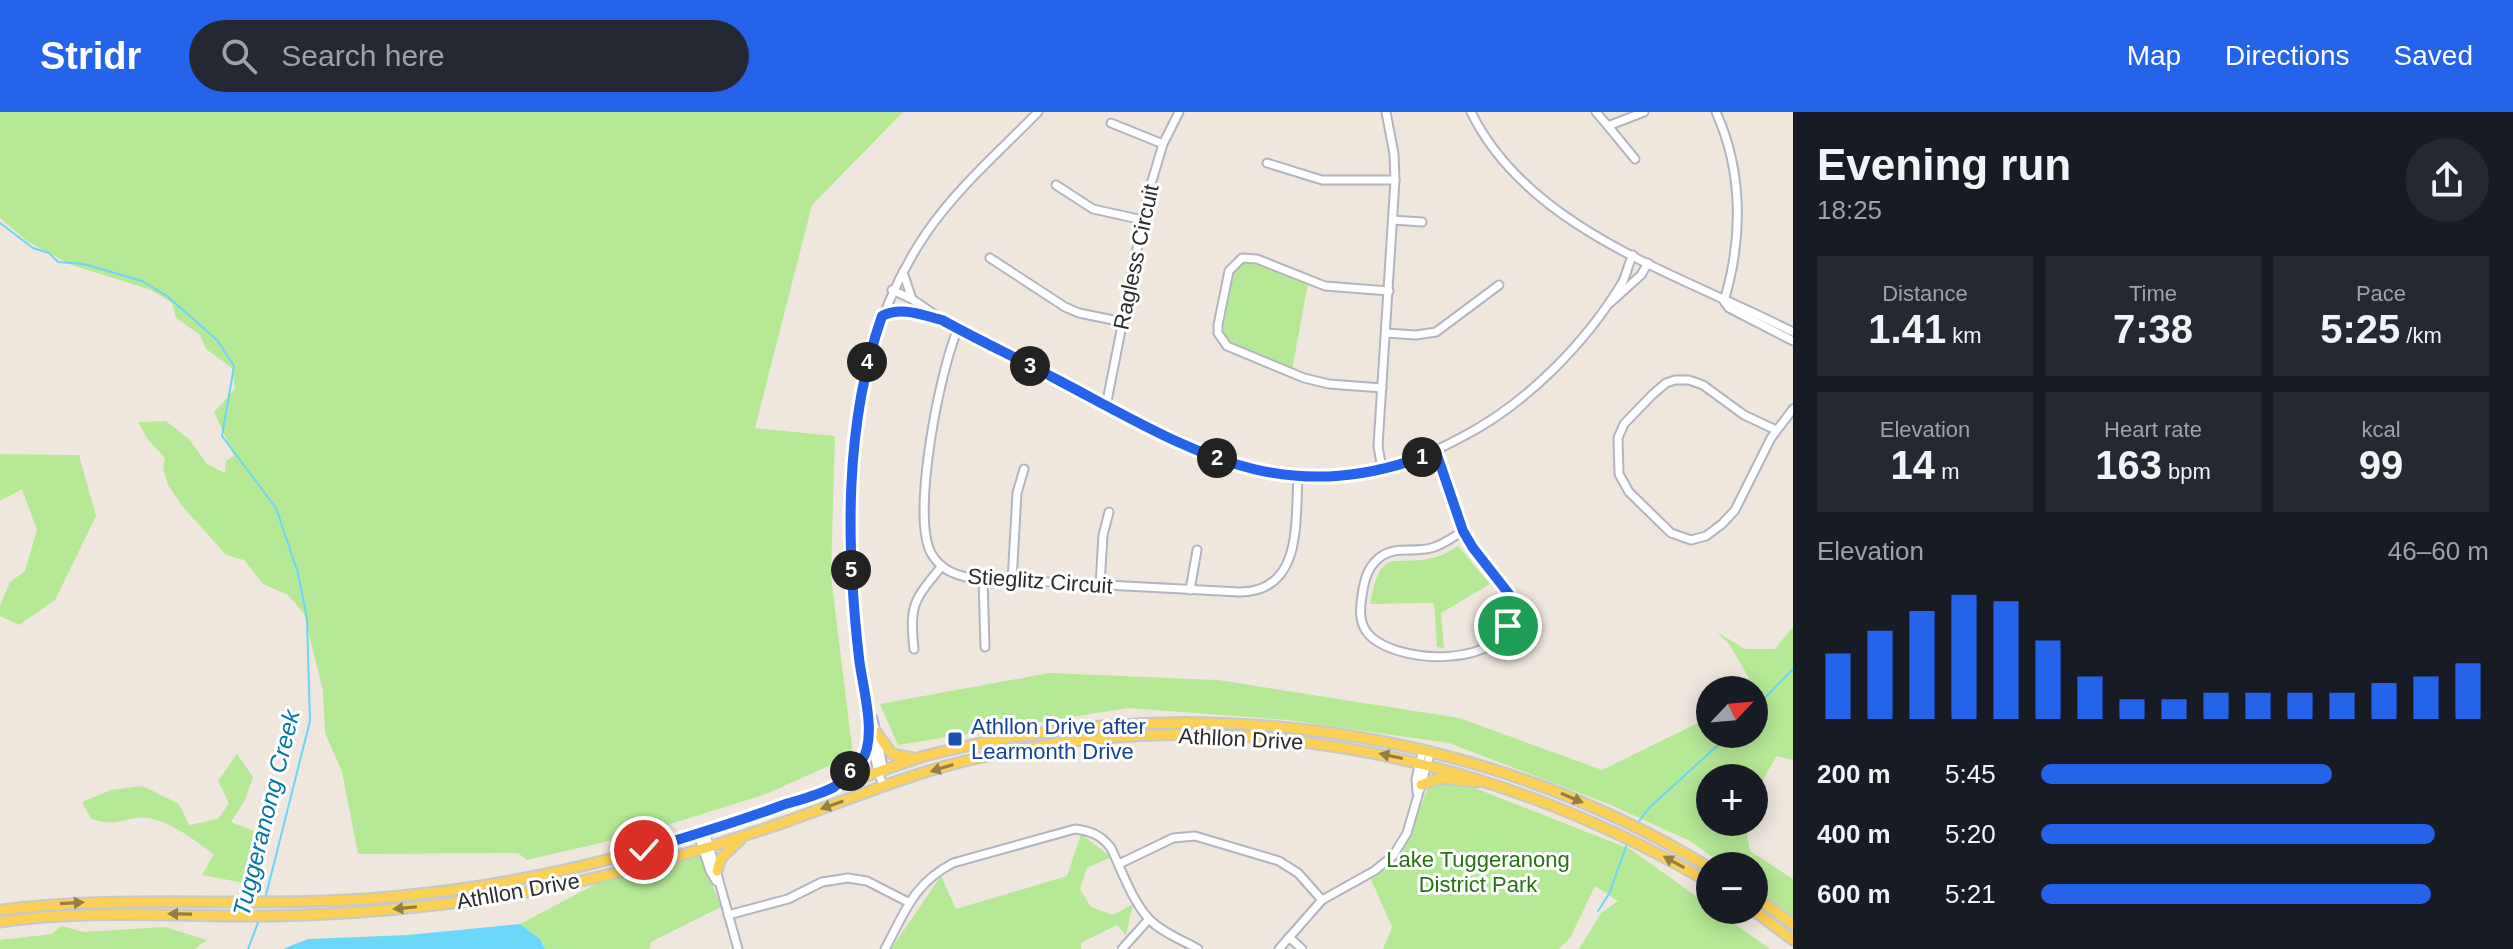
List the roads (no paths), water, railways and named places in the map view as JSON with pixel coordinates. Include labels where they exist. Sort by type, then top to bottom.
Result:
[{"type":"main road","name":"Athllon Drive","points":[[0,910],[91,901],[270,903],[398,896],[521,879],[702,832],[921,757],[1038,733],[1155,722],[1243,723],[1301,728],[1427,750],[1520,778],[1624,821],[1696,860]]},
{"type":"main road","points":[[836,786],[862,761],[873,736],[895,756],[921,757]]},
{"type":"main road","name":"Athllon Drive","points":[[0,922],[89,914],[268,916],[394,909],[504,896],[560,886],[706,848],[959,762],[1067,742],[1138,736],[1272,738],[1343,747],[1424,763],[1548,802],[1637,842],[1696,875]]},
{"type":"main road","points":[[1419,789],[1440,778],[1493,783]]},
{"type":"main road","points":[[717,871],[721,858],[729,848],[749,834]]},
{"type":"main road","points":[[1768,906],[1793,924]]},
{"type":"main road","points":[[1768,921],[1793,940]]},
{"type":"street","points":[[884,787],[873,736],[873,719],[868,713],[854,614],[851,509],[864,374],[892,290],[927,231],[945,208],[1038,112]]},
{"type":"street","name":"Ragless Circuit","points":[[1106,406],[1143,220],[1163,144],[1179,112]]},
{"type":"street","points":[[1382,469],[1378,446],[1395,180],[1394,154],[1386,112]]},
{"type":"street","points":[[1471,112],[1492,147],[1537,195],[1569,218],[1648,263],[1793,332]]},
{"type":"street","points":[[1596,112],[1635,159]]},
{"type":"street","points":[[1608,126],[1644,112]]},
{"type":"street","points":[[1716,112],[1730,150],[1738,203],[1735,258],[1724,301],[1729,308],[1793,341]]},
{"type":"street","points":[[1111,123],[1163,144]]},
{"type":"street","points":[[1267,163],[1322,180],[1395,180]]},
{"type":"street","points":[[1056,185],[1093,209],[1143,220]]},
{"type":"street","points":[[1393,220],[1422,222]]},
{"type":"street","points":[[892,290],[912,299],[958,329],[1178,443],[1210,456],[1259,471],[1298,477],[1358,475],[1436,452],[1498,416],[1531,390],[1563,358],[1608,304],[1621,284],[1633,255]]},
{"type":"street","points":[[990,258],[1065,307],[1123,322]]},
{"type":"street","points":[[1382,388],[1329,384],[1304,378],[1227,346],[1218,333],[1218,325],[1229,271],[1242,258],[1257,259],[1325,286],[1389,291]]},
{"type":"street","points":[[1608,304],[1641,275],[1648,263]]},
{"type":"street","points":[[903,272],[912,299]]},
{"type":"street","points":[[1386,333],[1416,335],[1446,328],[1499,285]]},
{"type":"street","points":[[882,316],[892,311],[902,311],[942,320]]},
{"type":"street","name":"Stieglitz Circuit","points":[[958,329],[942,371],[936,399],[927,484],[927,542],[931,553],[942,566],[960,576],[1247,592],[1269,585],[1283,573],[1291,554],[1298,477]]},
{"type":"street","points":[[1776,430],[1744,415],[1703,385],[1689,380],[1675,380],[1659,389],[1624,424],[1618,438],[1619,474],[1629,492],[1671,533],[1682,539],[1696,540],[1717,529],[1735,510],[1776,430],[1793,409]]},
{"type":"street","points":[[1436,452],[1463,531],[1509,594],[1512,615],[1498,640],[1483,649],[1450,657],[1392,648],[1372,638],[1362,621],[1360,607],[1365,577],[1376,561],[1388,552],[1401,549],[1433,548],[1463,531]]},
{"type":"street","points":[[1012,581],[1017,493],[1024,469]]},
{"type":"street","points":[[1100,585],[1103,535],[1109,512]]},
{"type":"street","points":[[1190,590],[1197,550]]},
{"type":"street","points":[[914,649],[911,613],[914,602],[942,566]]},
{"type":"street","points":[[983,579],[985,647]]},
{"type":"street","points":[[1279,949],[1322,900],[1374,871],[1393,856],[1407,833],[1427,750]]},
{"type":"street","points":[[885,949],[908,902],[933,875],[953,863],[1069,829],[1086,830],[1101,837],[1111,848],[1149,919],[1198,949]]},
{"type":"street","points":[[702,832],[710,871],[718,883]]},
{"type":"street","points":[[1119,864],[1173,838],[1195,836],[1279,861],[1298,873],[1322,900]]},
{"type":"street","points":[[706,848],[717,871],[738,949]]},
{"type":"street","points":[[728,915],[788,899],[822,882],[848,878],[867,881],[908,902]]},
{"type":"street","points":[[1122,949],[1149,919]]},
{"type":"street","points":[[1289,937],[1302,949]]},
{"type":"water","points":[[520,924],[540,939],[545,949],[283,949],[308,939],[408,935]]},
{"type":"waterway","name":"Tuggeranong Creek","points":[[0,223],[33,248],[49,253],[58,262],[84,264],[142,281],[167,296],[217,340],[234,366],[222,436],[276,508],[298,573],[307,619],[310,721],[265,899]]},
{"type":"waterway","points":[[1768,695],[1793,669]]},
{"type":"waterway","points":[[1637,824],[1649,808],[1715,748]]},
{"type":"waterway","points":[[1598,911],[1609,894],[1627,844]]},
{"type":"waterway","name":"Tuggeranong Creek","points":[[248,949],[259,920]]},
{"type":"place","name":"Athllon Drive after Learmonth Drive","points":[[955,739]]},
{"type":"park label","name":"Lake Tuggeranong District Park","points":[[1478,872]]}]
